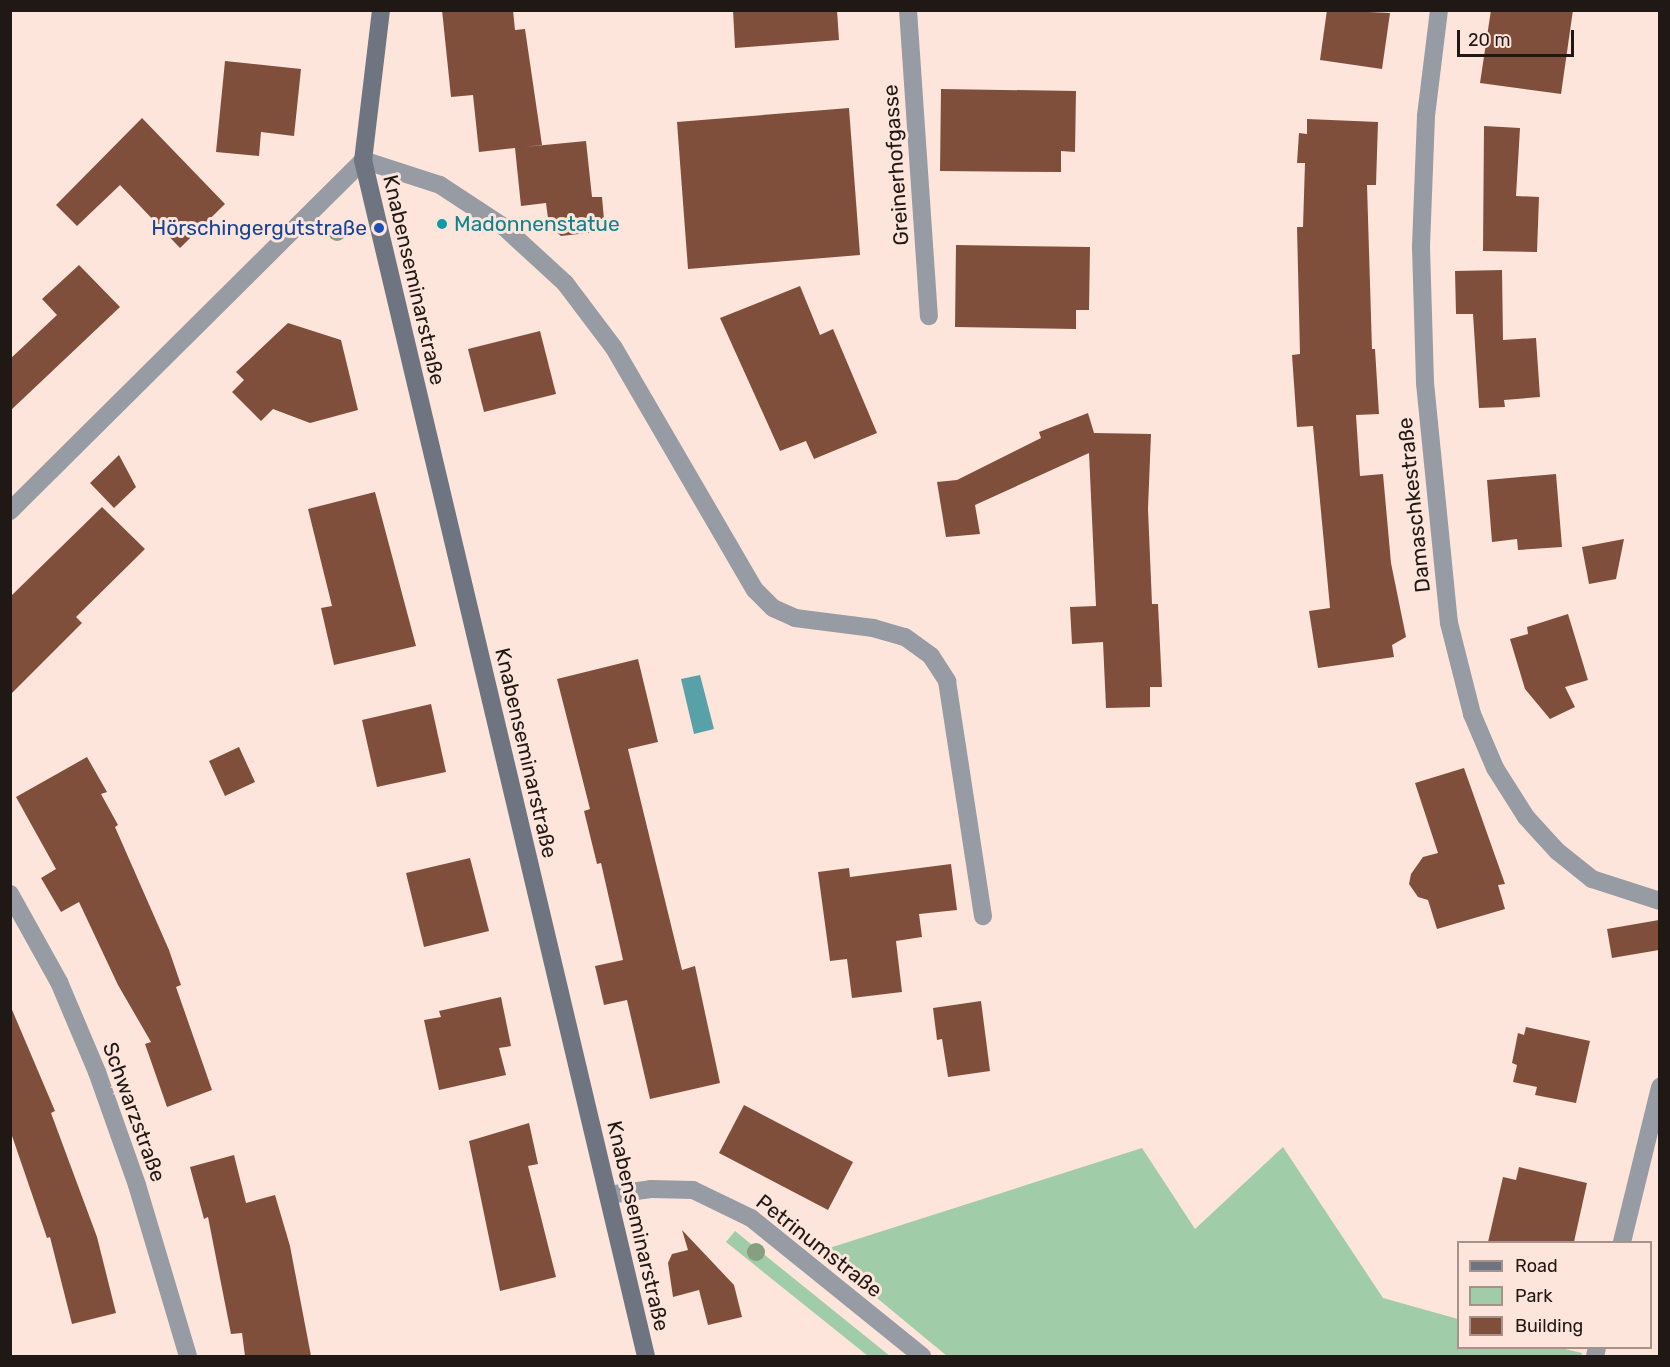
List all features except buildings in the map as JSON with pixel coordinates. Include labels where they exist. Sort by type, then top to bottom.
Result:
[{"type":"street","name":"Knabenseminarstraße","points":[[381,10],[363,160],[646,1356]]},
{"type":"street","name":"Greinerhofgasse","points":[[908,10],[929,316]]},
{"type":"street","name":"Damaschkestraße","points":[[1439,10],[1426,116],[1421,247],[1426,403],[1449,622],[1472,714],[1495,768],[1526,817],[1557,851],[1592,879],[1659,901]]},
{"type":"street","name":"Knabenseminarstraße","points":[[363,160],[440,185],[504,228],[565,283],[614,348],[755,590],[773,608],[795,618],[873,628],[906,637],[932,656],[947,681],[983,916]]},
{"type":"street","points":[[10,511],[363,160]]},
{"type":"street","name":"Schwarzstraße","points":[[10,894],[58,982],[97,1072],[137,1185],[188,1356]]},
{"type":"street","points":[[1622,1241],[1659,1088]]},
{"type":"street","name":"Petrinumstraße","points":[[608,1195],[651,1190],[693,1190],[751,1218],[922,1356]]},
{"type":"green space","points":[[1283,1147],[1383,1298],[1457,1319],[1457,1349],[1565,1349],[1582,1353],[1581,1356],[947,1356],[820,1251],[1142,1148],[1195,1229]]},
{"type":"green space","points":[[735,1231],[890,1356],[868,1356],[726,1242]]},
{"type":"water","points":[[700,675],[714,729],[694,734],[681,679]]},
{"type":"place","name":"Madonnenstatue","points":[[442,224]]},
{"type":"place","name":"Hörschingergutstraße","points":[[379,228]]}]
